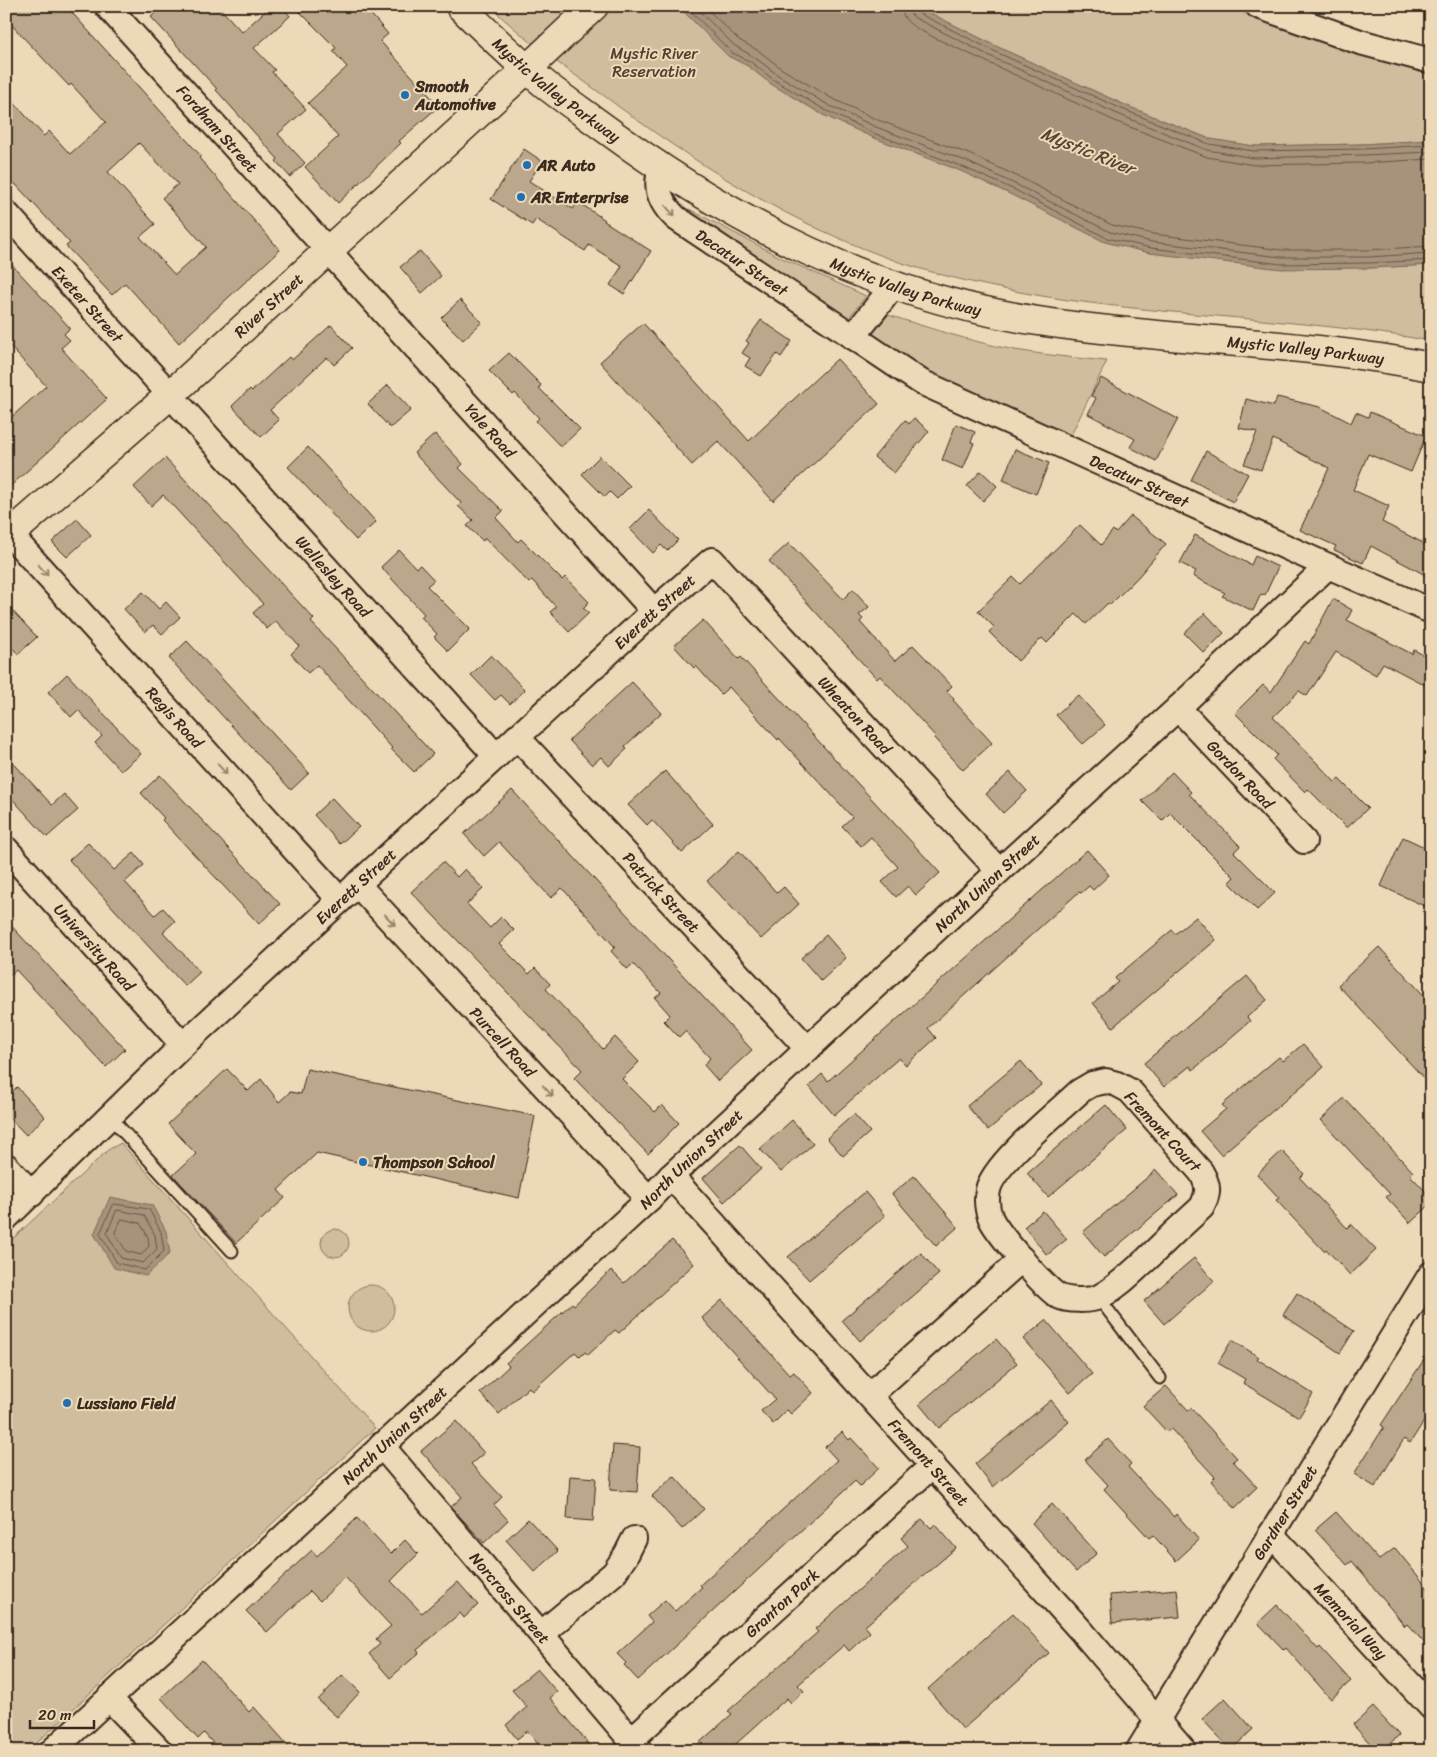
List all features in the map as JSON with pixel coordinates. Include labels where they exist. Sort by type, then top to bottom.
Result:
[{"type":"main road","name":"Mystic Valley Parkway","points":[[460,6],[547,86],[695,191],[771,233],[838,264],[893,286],[970,307],[1036,320],[1127,332],[1349,353],[1431,367]]},
{"type":"main road","name":"River Street","points":[[8,534],[170,395],[528,69],[594,6]]},
{"type":"street","name":"Fordham Street","points":[[107,6],[327,251]]},
{"type":"street","points":[[1258,6],[1360,42],[1431,61]]},
{"type":"street","name":"Decatur Street","points":[[661,168],[658,185],[661,199],[676,218],[921,382],[1431,612]]},
{"type":"street","name":"Exeter Street","points":[[6,213],[170,395]]},
{"type":"street","name":"Yale Road","points":[[327,251],[654,611]]},
{"type":"street","points":[[854,337],[893,286]]},
{"type":"street","name":"Wellesley Road","points":[[170,395],[496,756]]},
{"type":"street","name":"Regis Road","points":[[8,534],[348,892]]},
{"type":"street","name":"Everett Street","points":[[6,1218],[183,1045],[654,611],[712,560]]},
{"type":"street","name":"Wheaton Road","points":[[712,560],[999,871]]},
{"type":"street","name":"North Union Street","points":[[52,1751],[649,1199],[999,871],[1178,708],[1328,566]]},
{"type":"street","name":"Gordon Road","points":[[1178,708],[1304,841]]},
{"type":"street","name":"Patrick Street","points":[[517,737],[808,1049]]},
{"type":"street","name":"University Road","points":[[6,849],[183,1045]]},
{"type":"street","name":"Purcell Road","points":[[348,892],[649,1199]]},
{"type":"street","name":"Fremont Court","points":[[1106,1081],[1117,1084],[1130,1092],[1202,1172],[1207,1183],[1207,1197],[1202,1207],[1128,1276],[1098,1297],[1076,1299],[1059,1297],[1022,1260],[991,1220],[987,1206],[988,1188],[995,1174],[1008,1158],[1080,1091],[1092,1084],[1106,1081]]},
{"type":"street","points":[[6,1166],[32,1194]]},
{"type":"street","name":"Fremont Street","points":[[672,1176],[1084,1634],[1184,1751]]},
{"type":"street","points":[[870,1395],[1022,1260]]},
{"type":"street","name":"Gardner Street","points":[[1138,1751],[1431,1274]]},
{"type":"street","name":"Norcross Street","points":[[381,1446],[636,1745]]},
{"type":"street","name":"Granton Park","points":[[636,1745],[932,1465]]},
{"type":"street","name":"Memorial Way","points":[[1271,1534],[1431,1706]]},
{"type":"street","points":[[542,1633],[614,1573],[626,1556],[634,1539]]},
{"type":"street","points":[[109,1698],[160,1751]]},
{"type":"lane","points":[[110,1117],[232,1251]]},
{"type":"lane","points":[[1098,1297],[1160,1378]]},
{"type":"green space","name":"Mystic River Reservation","points":[[490,6],[680,6],[728,56],[748,66],[771,84],[823,115],[872,137],[961,171],[1105,242],[1150,253],[1231,263],[1369,268],[1431,265],[1431,341],[1334,327],[1139,309],[1042,296],[972,282],[902,263],[861,248],[783,211],[709,168],[673,145],[559,64],[530,42]]},
{"type":"green space","points":[[916,6],[1227,6],[1291,32],[1344,49],[1431,72],[1431,140],[1363,144],[1254,146],[1210,139],[1125,105],[1000,48]]},
{"type":"green space","points":[[689,209],[782,258],[866,296],[847,320],[687,213]]},
{"type":"green space","points":[[888,315],[999,347],[1107,361],[1070,437],[934,376],[871,336]]},
{"type":"green space","points":[[121,1143],[375,1428],[28,1751],[6,1751],[6,1245],[108,1150]]},
{"type":"green space","points":[[335,1229],[345,1233],[349,1243],[345,1253],[335,1257],[325,1253],[321,1243],[325,1233]]},
{"type":"green space","points":[[376,1285],[380,1286],[390,1295],[393,1299],[393,1317],[384,1327],[376,1331],[366,1331],[358,1327],[349,1317],[348,1303],[352,1295],[362,1286]]},
{"type":"water","name":"Mystic River","points":[[680,6],[916,6],[1000,48],[1125,105],[1210,139],[1254,146],[1363,144],[1431,140],[1431,265],[1281,269],[1150,253],[1105,242],[961,171],[872,137],[823,115],[771,84],[748,66],[728,56]]},
{"type":"water","points":[[110,1197],[152,1205],[166,1231],[170,1253],[146,1276],[114,1268],[94,1234]]},
{"type":"building","points":[[6,6],[66,6],[201,156],[199,158],[280,250],[179,343],[125,283],[112,295],[66,246],[70,243],[6,174],[6,94],[44,136],[49,131],[70,154],[106,122],[6,19]],"holes":[[[139,143],[178,184],[162,198],[206,247],[175,275],[140,237],[155,224],[108,172]]]},
{"type":"building","points":[[163,6],[218,6],[242,32],[271,6],[282,6],[290,16],[254,48],[275,70],[272,72],[306,109],[278,134],[305,163],[290,177],[276,161],[278,159],[151,17]]},
{"type":"building","points":[[294,6],[364,6],[388,34],[380,41],[439,106],[399,141],[401,143],[338,203],[305,167],[338,137],[308,103],[347,67],[333,51],[336,48]]},
{"type":"building","points":[[524,149],[542,161],[529,181],[573,209],[578,202],[651,251],[624,294],[610,285],[622,266],[589,245],[585,251],[536,219],[532,225],[491,199]]},
{"type":"building","points":[[420,251],[441,276],[422,293],[400,267]]},
{"type":"building","points":[[6,258],[70,328],[64,334],[70,340],[61,348],[107,399],[6,490],[6,422],[46,386],[6,342]]},
{"type":"building","points":[[460,300],[482,322],[463,340],[441,318]]},
{"type":"building","points":[[761,320],[792,341],[781,357],[777,354],[761,376],[745,366],[750,358],[742,353],[749,343],[746,341]]},
{"type":"building","points":[[643,323],[749,441],[837,359],[879,404],[773,501],[718,441],[692,465],[600,362]]},
{"type":"building","points":[[331,325],[352,348],[334,365],[327,357],[270,410],[279,420],[261,437],[232,406],[250,389],[252,391],[289,357],[292,360]]},
{"type":"building","points":[[509,353],[541,385],[539,388],[580,429],[561,447],[536,421],[539,418],[515,393],[513,395],[489,371]]},
{"type":"building","points":[[1101,378],[1178,419],[1156,461],[1130,447],[1135,439],[1088,414],[1096,398],[1091,396]]},
{"type":"building","points":[[388,385],[411,410],[390,428],[368,404]]},
{"type":"building","points":[[1277,397],[1320,407],[1351,423],[1356,412],[1368,417],[1370,412],[1426,436],[1411,472],[1368,454],[1353,490],[1389,506],[1382,522],[1431,547],[1431,578],[1371,546],[1363,563],[1334,550],[1336,546],[1300,530],[1329,468],[1273,439],[1261,470],[1244,464],[1257,432],[1239,428],[1246,399],[1274,406]]},
{"type":"building","points":[[914,418],[929,431],[894,473],[874,457],[905,420],[909,424]]},
{"type":"building","points":[[956,424],[975,432],[971,442],[974,443],[963,469],[942,460]]},
{"type":"building","points":[[435,434],[463,464],[459,468],[503,511],[496,518],[518,542],[521,539],[562,580],[565,577],[589,602],[583,608],[589,613],[569,632],[550,612],[556,607],[532,580],[529,583],[485,538],[483,541],[467,526],[473,520],[458,506],[461,503],[414,453]]},
{"type":"building","points":[[308,447],[376,522],[356,540],[288,467]]},
{"type":"building","points":[[1015,449],[1049,463],[1036,494],[1003,480]]},
{"type":"building","points":[[1206,451],[1248,474],[1233,502],[1191,480]]},
{"type":"building","points":[[600,456],[630,486],[617,499],[610,492],[605,497],[582,474]]},
{"type":"building","points":[[165,458],[314,619],[311,622],[433,754],[414,772],[391,749],[317,665],[308,673],[291,654],[299,646],[276,621],[267,629],[253,613],[263,604],[163,495],[151,506],[134,487]]},
{"type":"building","points":[[981,471],[997,486],[983,501],[967,486]]},
{"type":"building","points":[[649,510],[678,540],[667,551],[661,545],[653,553],[630,529]]},
{"type":"building","points":[[1131,516],[1166,544],[1138,577],[1110,605],[1108,603],[1086,624],[1076,614],[1047,643],[1042,638],[1018,661],[989,632],[994,627],[978,611],[1013,577],[1020,584],[1080,525],[1101,545],[1113,530],[1116,533]]},
{"type":"building","points":[[77,519],[91,535],[67,557],[52,542]]},
{"type":"building","points":[[1195,535],[1251,565],[1255,556],[1278,567],[1265,595],[1261,594],[1253,611],[1222,596],[1225,593],[1193,576],[1196,571],[1180,563]]},
{"type":"building","points":[[789,543],[843,599],[853,589],[869,607],[859,615],[863,619],[860,622],[895,661],[913,645],[952,686],[947,691],[953,700],[992,743],[963,770],[934,738],[936,737],[880,676],[877,679],[769,561]]},
{"type":"building","points":[[399,550],[416,568],[420,565],[434,580],[427,586],[470,629],[448,651],[434,637],[437,634],[421,617],[424,614],[381,567]]},
{"type":"building","points":[[143,592],[159,609],[166,602],[180,617],[162,634],[153,625],[145,632],[124,609]]},
{"type":"building","points":[[1333,599],[1352,610],[1347,620],[1412,654],[1414,650],[1431,659],[1431,675],[1425,685],[1383,663],[1376,675],[1336,652],[1307,696],[1299,691],[1273,717],[1335,782],[1339,779],[1368,808],[1347,828],[1308,789],[1305,792],[1273,759],[1277,755],[1235,713],[1263,685],[1271,692],[1305,641],[1309,644]]},
{"type":"building","points":[[6,604],[37,637],[18,654],[6,641]]},
{"type":"building","points":[[1205,613],[1224,633],[1204,653],[1184,633]]},
{"type":"building","points":[[703,620],[739,659],[741,657],[940,873],[916,895],[908,886],[896,897],[882,882],[898,867],[871,837],[861,846],[842,826],[852,817],[779,738],[778,740],[729,687],[721,694],[696,666],[694,668],[674,646]]},
{"type":"building","points":[[187,641],[309,773],[291,790],[169,658]]},
{"type":"building","points":[[491,655],[525,690],[510,704],[501,695],[495,700],[471,675]]},
{"type":"building","points":[[67,674],[141,754],[121,771],[95,743],[102,736],[78,710],[71,717],[48,692]]},
{"type":"building","points":[[632,682],[661,713],[625,746],[627,749],[609,766],[601,757],[592,765],[569,740]]},
{"type":"building","points":[[1078,695],[1105,725],[1083,744],[1056,715]]},
{"type":"building","points":[[6,755],[52,805],[64,794],[78,810],[47,837],[6,792]]},
{"type":"building","points":[[665,771],[713,824],[682,853],[652,820],[647,825],[628,805]]},
{"type":"building","points":[[1010,772],[1027,791],[1003,813],[986,794]]},
{"type":"building","points":[[1172,772],[1191,792],[1189,794],[1240,846],[1234,852],[1275,893],[1257,910],[1229,882],[1234,877],[1170,813],[1162,821],[1142,801]]},
{"type":"building","points":[[160,775],[280,904],[259,924],[162,820],[164,818],[141,793]]},
{"type":"building","points":[[512,790],[752,1050],[718,1081],[704,1065],[710,1058],[685,1031],[679,1037],[664,1021],[670,1015],[655,998],[661,993],[633,964],[627,969],[611,951],[615,947],[562,888],[551,898],[499,842],[484,856],[464,834]]},
{"type":"building","points":[[332,798],[359,827],[340,844],[314,815]]},
{"type":"building","points":[[1403,837],[1431,850],[1431,909],[1381,886]]},
{"type":"building","points":[[88,843],[114,870],[134,853],[144,865],[125,882],[155,915],[163,908],[175,921],[163,932],[200,972],[185,986],[69,860]]},
{"type":"building","points":[[1087,850],[1109,875],[1093,890],[1089,886],[1081,893],[1079,892],[928,1028],[936,1038],[906,1065],[899,1058],[834,1115],[809,1086],[822,1074],[828,1081]]},
{"type":"building","points":[[739,851],[777,893],[784,887],[799,904],[761,939],[707,881]]},
{"type":"building","points":[[443,862],[457,877],[465,869],[483,889],[467,904],[490,928],[501,917],[514,930],[499,944],[529,974],[535,968],[550,984],[546,989],[603,1049],[615,1037],[639,1062],[622,1079],[655,1112],[662,1105],[679,1123],[648,1154],[574,1078],[582,1070],[411,892]]},
{"type":"building","points":[[1196,917],[1216,940],[1113,1027],[1093,1003],[1118,982],[1115,978],[1172,930],[1175,934]]},
{"type":"building","points":[[6,920],[125,1049],[106,1067],[16,970],[6,979]]},
{"type":"building","points":[[826,935],[846,958],[821,981],[801,958]]},
{"type":"building","points":[[1379,947],[1431,1003],[1431,1086],[1338,985]]},
{"type":"building","points":[[1247,976],[1267,1000],[1247,1017],[1250,1021],[1193,1070],[1190,1066],[1164,1087],[1144,1063]]},
{"type":"building","points":[[1303,1044],[1324,1067],[1221,1155],[1200,1131],[1226,1109],[1222,1105],[1279,1057],[1283,1061]]},
{"type":"building","points":[[1021,1061],[1041,1085],[988,1130],[967,1106]]},
{"type":"building","points":[[227,1069],[248,1091],[261,1079],[279,1102],[290,1092],[301,1094],[307,1069],[535,1116],[519,1198],[317,1153],[278,1190],[285,1198],[236,1243],[173,1175],[196,1154],[168,1124]]},
{"type":"building","points":[[17,1087],[45,1117],[26,1135],[6,1114],[6,1097]]},
{"type":"building","points":[[1344,1098],[1413,1172],[1410,1175],[1431,1197],[1431,1204],[1410,1223],[1386,1197],[1390,1194],[1321,1120]]},
{"type":"building","points":[[1106,1105],[1127,1130],[1048,1197],[1027,1173]]},
{"type":"building","points":[[854,1114],[870,1132],[843,1156],[827,1138]]},
{"type":"building","points":[[792,1120],[813,1144],[781,1172],[760,1149]]},
{"type":"building","points":[[740,1145],[761,1169],[724,1202],[703,1178]]},
{"type":"building","points":[[1282,1151],[1304,1174],[1300,1178],[1347,1228],[1351,1224],[1376,1250],[1350,1275],[1326,1249],[1324,1251],[1276,1200],[1279,1198],[1257,1174]]},
{"type":"building","points":[[1156,1170],[1178,1195],[1104,1257],[1083,1232]]},
{"type":"building","points":[[914,1176],[958,1227],[936,1246],[892,1194]]},
{"type":"building","points":[[865,1192],[885,1216],[809,1280],[788,1257]]},
{"type":"building","points":[[1043,1211],[1067,1239],[1047,1255],[1024,1227]]},
{"type":"building","points":[[672,1240],[694,1264],[619,1333],[615,1330],[588,1355],[585,1352],[580,1357],[575,1352],[532,1391],[529,1387],[499,1414],[480,1393],[509,1366],[506,1363],[572,1303],[574,1305],[611,1270],[624,1283]]},
{"type":"building","points":[[921,1253],[939,1274],[860,1341],[842,1320]]},
{"type":"building","points":[[1194,1258],[1214,1281],[1164,1324],[1144,1301]]},
{"type":"building","points":[[1297,1293],[1354,1331],[1340,1353],[1283,1315]]},
{"type":"building","points":[[722,1300],[790,1375],[794,1372],[813,1393],[791,1414],[787,1410],[773,1424],[761,1411],[775,1399],[702,1318]]},
{"type":"building","points":[[1046,1320],[1092,1374],[1070,1393],[1023,1339]]},
{"type":"building","points":[[996,1339],[1017,1363],[939,1428],[919,1404]]},
{"type":"building","points":[[1232,1340],[1259,1357],[1257,1359],[1313,1394],[1299,1417],[1243,1383],[1245,1379],[1218,1363]]},
{"type":"building","points":[[1431,1349],[1431,1410],[1410,1443],[1404,1439],[1375,1487],[1354,1474],[1384,1427],[1381,1425]]},
{"type":"building","points":[[1166,1386],[1188,1410],[1191,1408],[1237,1458],[1233,1461],[1257,1487],[1235,1508],[1211,1481],[1215,1477],[1171,1429],[1167,1432],[1143,1406]]},
{"type":"building","points":[[1051,1400],[1069,1422],[993,1487],[975,1464]]},
{"type":"building","points":[[456,1421],[484,1453],[471,1464],[502,1497],[494,1505],[508,1520],[484,1543],[451,1507],[462,1497],[421,1451]]},
{"type":"building","points":[[842,1432],[849,1440],[851,1438],[879,1468],[860,1486],[855,1481],[638,1680],[617,1654],[652,1622],[647,1616],[665,1600],[675,1611],[702,1587],[700,1585],[837,1460],[825,1447]]},
{"type":"building","points":[[1108,1439],[1131,1464],[1128,1467],[1174,1517],[1176,1514],[1199,1540],[1176,1561],[1153,1535],[1149,1538],[1104,1489],[1108,1485],[1085,1460]]},
{"type":"building","points":[[613,1445],[640,1447],[637,1492],[610,1490]]},
{"type":"building","points":[[570,1476],[596,1478],[593,1521],[567,1519]]},
{"type":"building","points":[[674,1476],[704,1509],[682,1529],[652,1496]]},
{"type":"building","points":[[1052,1504],[1097,1553],[1076,1572],[1032,1523]]},
{"type":"building","points":[[1336,1512],[1379,1560],[1395,1548],[1431,1592],[1431,1650],[1407,1624],[1405,1626],[1352,1561],[1347,1565],[1315,1530]]},
{"type":"building","points":[[357,1518],[391,1554],[405,1540],[418,1554],[391,1581],[422,1613],[458,1582],[478,1605],[464,1618],[460,1613],[417,1650],[419,1653],[390,1678],[369,1654],[380,1644],[376,1639],[391,1626],[345,1577],[320,1601],[310,1591],[267,1632],[246,1611],[312,1550],[317,1556]]},
{"type":"building","points":[[528,1519],[558,1551],[535,1572],[506,1540]]},
{"type":"building","points":[[922,1519],[931,1528],[935,1524],[956,1548],[865,1626],[870,1632],[849,1651],[844,1645],[798,1685],[804,1691],[791,1703],[787,1698],[728,1751],[690,1751],[732,1714],[728,1711],[818,1632],[815,1629],[908,1546],[901,1538]]},
{"type":"building","points":[[1177,1589],[1180,1617],[1112,1623],[1110,1595]]},
{"type":"building","points":[[1277,1605],[1318,1649],[1320,1647],[1351,1681],[1331,1699],[1286,1648],[1284,1650],[1258,1623]]},
{"type":"building","points":[[1013,1613],[1049,1653],[963,1729],[928,1689]]},
{"type":"building","points":[[202,1660],[249,1712],[254,1707],[293,1751],[220,1751],[204,1733],[198,1739],[161,1698]]},
{"type":"building","points":[[537,1669],[557,1692],[550,1698],[595,1751],[544,1751],[527,1731],[517,1739],[506,1725],[527,1707],[512,1690]]},
{"type":"building","points":[[342,1675],[360,1692],[337,1717],[318,1700]]},
{"type":"building","points":[[1225,1698],[1253,1729],[1231,1750],[1202,1719]]},
{"type":"building","points":[[1373,1707],[1399,1735],[1382,1751],[1377,1751],[1353,1725]]},
{"type":"place","name":"Smooth Automotive","points":[[405,95]]},
{"type":"place","name":"AR Auto","points":[[527,165]]},
{"type":"place","name":"AR Enterprise","points":[[521,197]]},
{"type":"place","name":"Thompson School","points":[[363,1162]]},
{"type":"place","name":"Lussiano Field","points":[[67,1403]]}]
